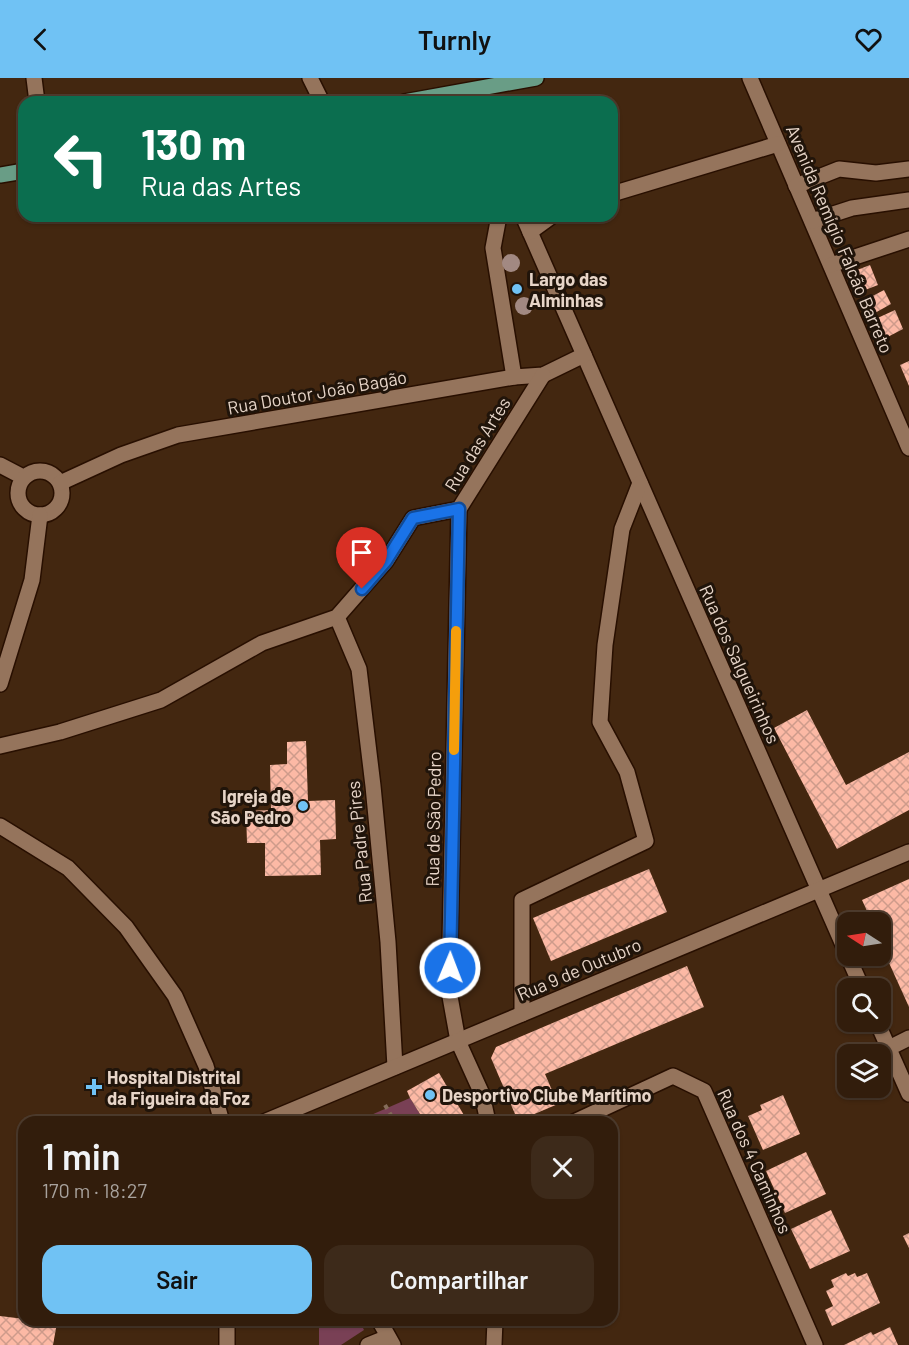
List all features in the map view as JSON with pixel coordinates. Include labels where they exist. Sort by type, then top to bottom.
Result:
[{"type":"main road","points":[[439,96],[536,78]]},
{"type":"main road","points":[[0,175],[18,172]]},
{"type":"street","points":[[34,78],[36,96]]},
{"type":"street","points":[[310,78],[319,96]]},
{"type":"street","name":"Avenida Remígio Falcão Barreto","points":[[750,78],[909,448]]},
{"type":"street","points":[[618,192],[778,144]]},
{"type":"street","points":[[796,186],[839,169],[876,173],[909,169]]},
{"type":"street","points":[[812,221],[852,208],[909,200]]},
{"type":"street","points":[[498,222],[493,248],[514,377]]},
{"type":"street","points":[[526,222],[584,355]]},
{"type":"street","points":[[530,232],[544,222]]},
{"type":"street","points":[[831,265],[909,239]]},
{"type":"street","name":"Rua Doutor João Bagão","points":[[60,483],[121,456],[178,435],[514,377],[543,375],[584,355]]},
{"type":"street","name":"Rua dos Salgueirinhos","points":[[584,355],[858,978]]},
{"type":"street","name":"Rua das Artes","points":[[337,617],[386,561],[413,518],[459,509],[543,375]]},
{"type":"street","points":[[0,465],[23,477]]},
{"type":"street","points":[[45,471],[52,474],[60,483],[62,497],[59,504],[48,514],[33,514],[24,509],[19,502],[17,495],[19,484],[29,473],[45,471]]},
{"type":"street","points":[[522,1014],[522,900],[646,841],[627,772],[600,722],[605,645],[622,529],[640,483]]},
{"type":"street","name":"Rua de São Pedro","points":[[459,509],[449,991],[458,1041],[482,1094],[488,1116]]},
{"type":"street","points":[[0,684],[32,580],[40,515]]},
{"type":"street","points":[[0,746],[60,732],[161,700],[262,643],[337,617]]},
{"type":"street","name":"Rua Padre Pires","points":[[337,617],[359,669],[388,942],[395,1067]]},
{"type":"street","points":[[0,826],[68,868],[126,927],[175,996],[206,1066],[220,1116]]},
{"type":"street","name":"Rua 9 de Outubro","points":[[278,1116],[909,852]]},
{"type":"street","points":[[891,1047],[909,1038]]},
{"type":"street","points":[[891,1053],[909,1094]]},
{"type":"street","name":"Rua dos 4 Caminhos","points":[[587,1116],[673,1076],[704,1091],[815,1345]]},
{"type":"street","points":[[227,1326],[227,1345]]},
{"type":"street","points":[[368,1345],[391,1341],[382,1326]]},
{"type":"street","points":[[494,1345],[495,1326]]},
{"type":"path","points":[[385,1105],[391,1116]]},
{"type":"shaded area","points":[[410,1098],[421,1116],[369,1116]]},
{"type":"shaded area","points":[[319,1326],[362,1326],[364,1330],[341,1345],[319,1345]]},
{"type":"building","points":[[870,265],[878,285],[860,292],[852,272]]},
{"type":"building","points":[[884,290],[891,304],[873,314],[865,300]]},
{"type":"building","points":[[895,310],[903,329],[880,341],[871,321]]},
{"type":"building","points":[[909,361],[909,386],[900,365]]},
{"type":"building","points":[[807,710],[846,785],[909,752],[909,810],[837,849],[774,728]]},
{"type":"building","name":"Igreja de São Pedro","points":[[306,741],[308,801],[335,800],[336,839],[320,840],[321,875],[265,876],[265,843],[247,843],[246,811],[271,810],[270,765],[287,764],[287,742]]},
{"type":"building","points":[[649,869],[667,912],[551,961],[533,918]]},
{"type":"building","points":[[909,879],[909,1007],[890,966],[891,912],[867,912],[862,900]]},
{"type":"building","points":[[687,966],[704,1007],[545,1074],[558,1104],[530,1116],[516,1116],[491,1058],[496,1047]]},
{"type":"building","name":"Desportivo Clube Marítimo","points":[[439,1073],[464,1116],[421,1116],[407,1091]]},
{"type":"building","points":[[783,1095],[800,1134],[763,1150],[748,1116],[762,1110],[760,1105]]},
{"type":"building","points":[[806,1152],[826,1194],[785,1213],[766,1171]]},
{"type":"building","points":[[831,1210],[850,1251],[810,1269],[791,1229]]},
{"type":"building","points":[[909,1233],[909,1248],[903,1236]]},
{"type":"building","points":[[846,1273],[848,1276],[855,1273],[857,1277],[867,1273],[880,1303],[832,1326],[825,1310],[833,1306],[826,1291],[834,1287],[831,1280]]},
{"type":"building","points":[[0,1316],[18,1318],[18,1326],[56,1326],[53,1345],[0,1345]]},
{"type":"building","points":[[890,1327],[898,1345],[844,1345],[871,1332],[873,1335]]},
{"type":"slow traffic","points":[[454,750],[456,631]]},
{"type":"place","name":"Largo das Alminhas","points":[[517,289]]},
{"type":"place","name":"Igreja de São Pedro","points":[[303,806]]},
{"type":"place","name":"Hospital Distrital da Figueira da Foz","points":[[94,1087]]},
{"type":"place","name":"Desportivo Clube Marítimo","points":[[430,1095]]},
{"type":"route","points":[[362,589],[386,561],[413,518],[459,509],[450,968]]}]
